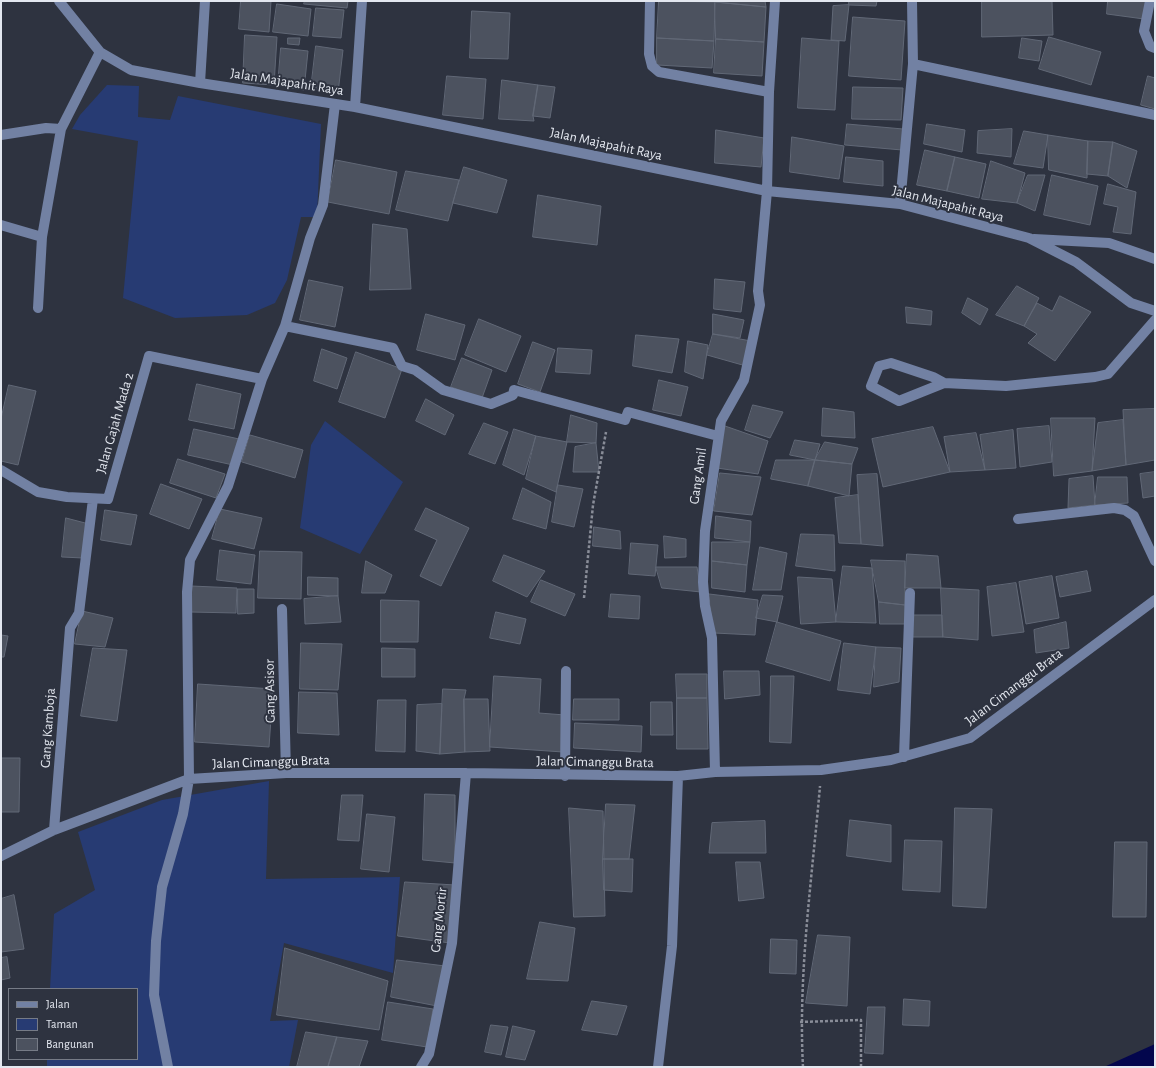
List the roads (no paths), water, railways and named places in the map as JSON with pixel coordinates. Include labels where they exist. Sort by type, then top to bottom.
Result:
[{"type":"street","name":"Jalan Majapahit Raya","points":[[59,1],[100,52],[131,70],[200,83],[355,107],[767,191],[900,204],[1029,238],[1076,262],[1131,304],[1155,311]]},
{"type":"street","points":[[200,83],[205,1]]},
{"type":"street","points":[[355,107],[362,1]]},
{"type":"street","points":[[650,1],[649,54],[652,66],[658,72],[769,92]]},
{"type":"street","name":"Gang Amil","points":[[715,772],[712,638],[705,606],[704,582],[705,531],[720,421],[744,380],[760,305],[759,271],[767,191],[769,92],[775,1]]},
{"type":"street","points":[[900,204],[913,64],[912,1]]},
{"type":"street","points":[[1150,1],[1144,31],[1150,46],[1155,48]]},
{"type":"street","points":[[38,308],[42,237],[61,129],[100,52]]},
{"type":"street","points":[[913,64],[1155,116]]},
{"type":"street","points":[[168,1067],[154,995],[156,941],[162,887],[182,814],[189,779],[187,592],[190,560],[228,486],[262,379],[285,326],[310,238],[323,206],[335,104]]},
{"type":"street","points":[[1,135],[46,128],[61,129]]},
{"type":"street","points":[[1,225],[42,237]]},
{"type":"street","points":[[1029,238],[1109,243],[1155,259]]},
{"type":"street","points":[[944,383],[933,377],[890,363],[879,366],[871,386],[899,401],[944,383],[1006,386],[1072,380],[1108,374],[1155,320]]},
{"type":"street","points":[[285,326],[393,348],[402,366],[415,370],[443,390],[491,404],[513,395],[514,390],[608,416],[626,420],[628,412],[718,436]]},
{"type":"street","name":"Jalan Gajah Mada 2","points":[[1,470],[38,492],[93,499],[108,499],[149,356],[262,379]]},
{"type":"street","name":"Gang Kamboja","points":[[54,830],[70,628],[79,613],[93,499]]},
{"type":"street","points":[[1018,519],[1114,508],[1125,510],[1134,516],[1155,561]]},
{"type":"street","points":[[904,757],[910,593]]},
{"type":"street","name":"Jalan Cimanggu Brata","points":[[1,856],[54,830],[189,779],[286,773],[466,773],[565,776],[678,776],[715,772],[822,770],[891,760],[970,738],[1155,600]]},
{"type":"street","name":"Gang Asisor","points":[[282,609],[286,773]]},
{"type":"street","points":[[565,776],[566,671]]},
{"type":"street","name":"Gang Mortir","points":[[421,1067],[428,1054],[452,943],[466,773]]},
{"type":"street","points":[[658,1067],[672,946],[678,776]]}]
